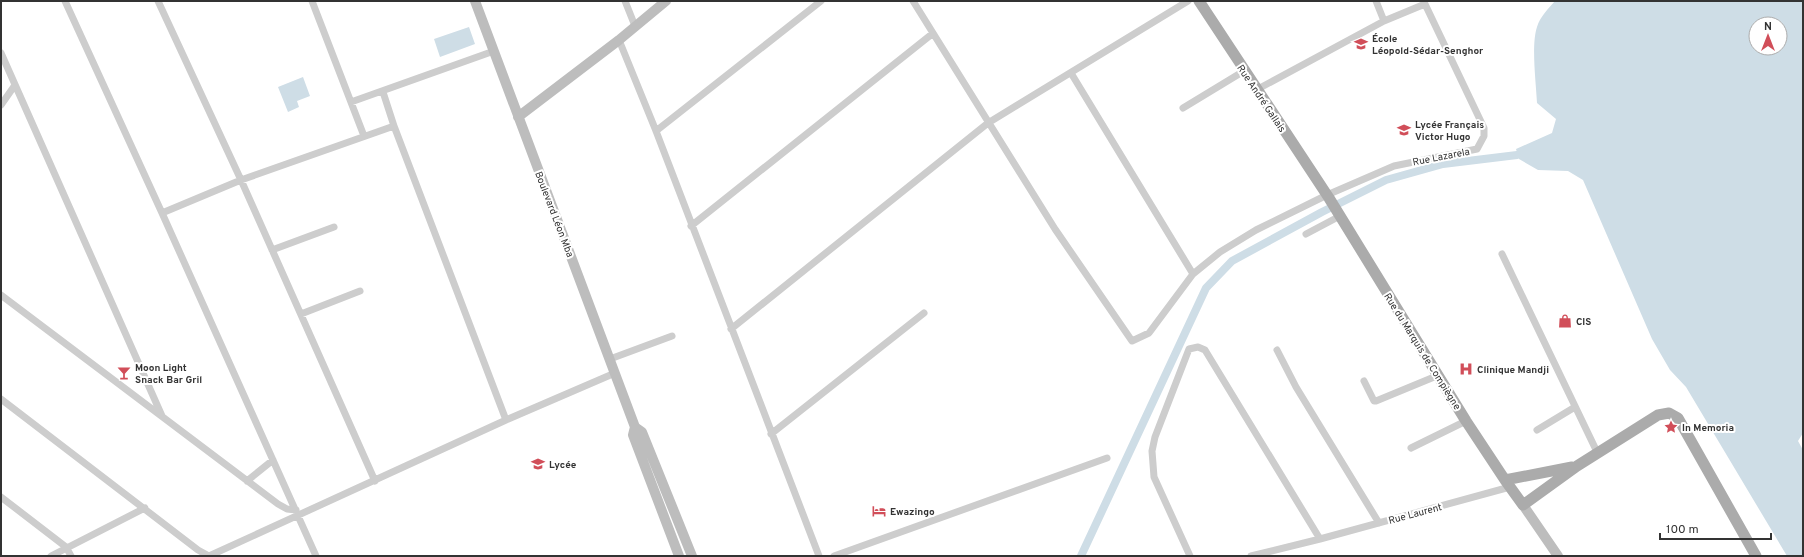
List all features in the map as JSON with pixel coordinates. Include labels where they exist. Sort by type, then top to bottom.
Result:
[{"type":"main road","name":"Rue André Gallais","points":[[1199,1],[1256,90],[1328,197]]},
{"type":"main road","name":"Rue du Marquis de Compiègne","points":[[1328,197],[1466,421],[1507,484],[1523,504]]},
{"type":"main road","points":[[1523,504],[1577,466],[1658,415],[1663,413],[1673,414],[1678,418],[1756,556]]},
{"type":"main road","points":[[1507,484],[1577,466]]},
{"type":"street","points":[[65,1],[316,556]]},
{"type":"street","points":[[158,1],[241,180],[375,481]]},
{"type":"street","points":[[312,1],[364,136]]},
{"type":"street","name":"Boulevard Léon Mba","points":[[475,1],[635,427],[642,432],[692,556]]},
{"type":"street","points":[[625,1],[635,26]]},
{"type":"street","points":[[518,117],[619,40],[666,1]]},
{"type":"street","points":[[656,131],[820,1]]},
{"type":"street","points":[[913,1],[988,123]]},
{"type":"street","points":[[731,329],[988,123],[1188,1]]},
{"type":"street","points":[[1376,1],[1384,21]]},
{"type":"street","points":[[1256,90],[1384,21],[1432,1]]},
{"type":"street","name":"Rue Lazarela","points":[[988,123],[1055,229],[1132,341],[1149,333],[1193,274],[1220,252],[1256,230],[1394,166],[1477,149],[1481,144],[1484,128],[1425,4]]},
{"type":"street","points":[[691,226],[932,34]]},
{"type":"street","points":[[619,40],[656,131],[691,226],[819,556]]},
{"type":"street","points":[[351,102],[383,92],[494,51]]},
{"type":"street","points":[[1,53],[162,416]]},
{"type":"street","points":[[1183,108],[1244,71]]},
{"type":"street","points":[[1071,73],[1193,274]]},
{"type":"street","points":[[1,105],[16,85]]},
{"type":"street","points":[[383,92],[394,126],[506,420]]},
{"type":"street","points":[[162,213],[241,180],[394,126]]},
{"type":"street","points":[[1306,234],[1338,214]]},
{"type":"street","points":[[272,250],[334,227]]},
{"type":"street","points":[[1502,254],[1598,454]]},
{"type":"street","points":[[301,314],[360,291]]},
{"type":"street","points":[[1,295],[282,507],[297,513]]},
{"type":"street","points":[[771,434],[924,313]]},
{"type":"street","points":[[610,359],[672,336]]},
{"type":"street","points":[[1190,556],[1154,477],[1152,451],[1155,437],[1189,349],[1198,347],[1205,350],[1320,539]]},
{"type":"street","points":[[1277,350],[1296,387],[1379,523]]},
{"type":"street","points":[[1,399],[198,550],[209,556],[297,513],[375,481],[506,420],[615,372]]},
{"type":"street","points":[[1364,381],[1374,401],[1376,401],[1439,375]]},
{"type":"street","points":[[1537,430],[1575,407]]},
{"type":"street","points":[[1410,448],[1466,421]]},
{"type":"street","name":"Boulevard Léon Mba","points":[[635,427],[632,435],[679,556]]},
{"type":"street","points":[[834,556],[1107,458]]},
{"type":"street","points":[[247,481],[273,460]]},
{"type":"street","name":"Rue Laurent","points":[[1251,556],[1379,523],[1507,484]]},
{"type":"street","points":[[1,497],[66,548],[71,556]]},
{"type":"street","points":[[1523,504],[1558,556]]},
{"type":"street","points":[[51,556],[145,508]]},
{"type":"shaded area","points":[[1555,1],[1803,1],[1803,433],[1798,441],[1803,450],[1803,556],[1787,556],[1686,387],[1670,370],[1652,339],[1583,180],[1568,171],[1538,170],[1519,159],[1516,149],[1552,133],[1556,119],[1537,103],[1534,44],[1538,23]]},
{"type":"shaded area","points":[[469,27],[475,44],[440,57],[434,39]]},
{"type":"shaded area","points":[[303,77],[310,96],[297,101],[299,107],[288,112],[278,87]]},
{"type":"waterway","points":[[1081,556],[1206,288],[1232,261],[1322,212],[1386,180],[1443,164],[1517,155]]},
{"type":"place","name":"École Léopold-Sédar-Senghor","points":[[1361,44]]},
{"type":"place","name":"Lycée Français Victor Hugo","points":[[1404,130]]},
{"type":"place","name":"CIS","points":[[1565,321]]},
{"type":"place","name":"Clinique Mandji","points":[[1466,369]]},
{"type":"place","name":"Moon Light Snack Bar Gril","points":[[124,373]]},
{"type":"place","name":"In Memoria","points":[[1671,427]]},
{"type":"place","name":"Lycée","points":[[538,464]]},
{"type":"place","name":"Ewazingo","points":[[879,511]]}]
